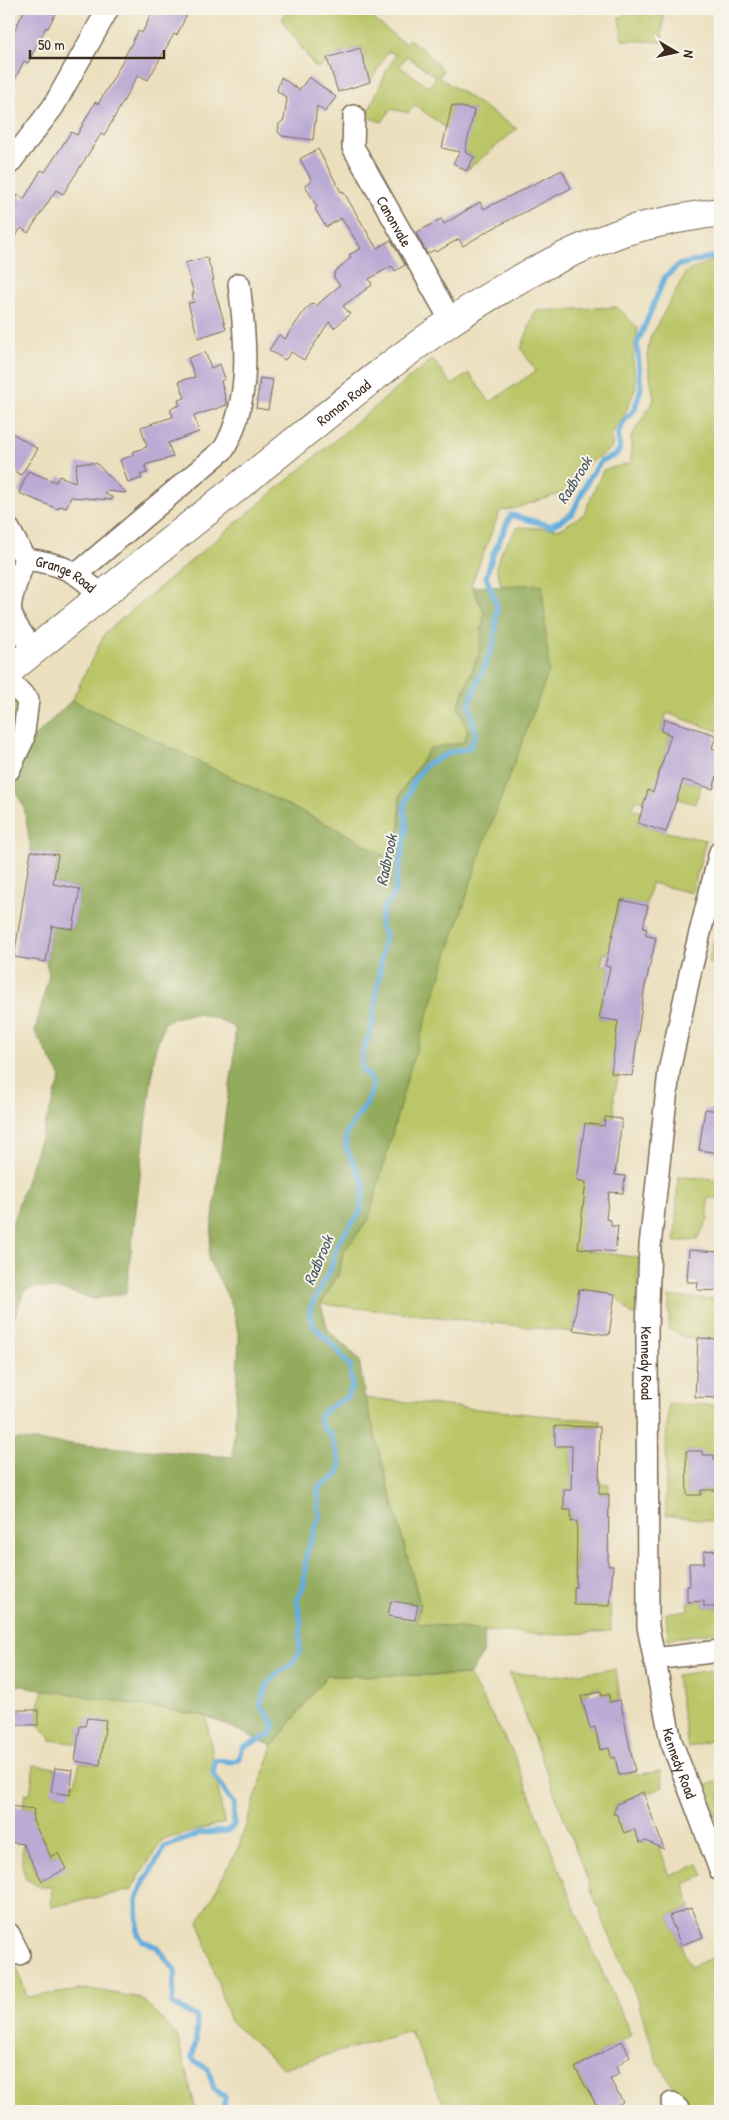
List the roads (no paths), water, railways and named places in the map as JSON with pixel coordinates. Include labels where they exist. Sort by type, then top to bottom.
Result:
[{"type":"main road","name":"Roman Road","points":[[9,671],[346,400],[451,321],[512,284],[589,246],[625,232],[680,218],[720,212]]},
{"type":"street","points":[[9,164],[53,107],[108,9]]},
{"type":"street","name":"Canonvale","points":[[354,116],[353,148],[451,321]]},
{"type":"street","points":[[78,573],[224,450],[235,431],[243,396],[245,351],[240,284]]},
{"type":"street","name":"Grange Road","points":[[9,529],[25,558],[10,612],[24,637],[34,650]]},
{"type":"street","name":"Grange Road","points":[[25,558],[43,561],[78,573],[102,596]]},
{"type":"street","points":[[9,680],[28,700],[23,740],[9,770]]},
{"type":"street","name":"Kennedy Road","points":[[720,852],[691,969],[669,1070],[650,1246],[647,1331],[648,1617],[654,1659],[671,1741],[720,1870]]},
{"type":"street","points":[[654,1659],[720,1651]]},
{"type":"street","points":[[9,1934],[19,1954]]},
{"type":"waterway","name":"Radbrook","points":[[223,2111],[225,2097],[214,2089],[208,2069],[196,2062],[192,2057],[196,2041],[197,2017],[172,2004],[175,1971],[157,1947],[143,1941],[138,1934],[137,1900],[141,1887],[165,1847],[201,1833],[227,1831],[234,1825],[234,1804],[213,1774],[215,1760],[232,1762],[239,1759],[243,1747],[270,1735],[275,1725],[260,1705],[268,1684],[276,1674],[291,1665],[299,1653],[301,1621],[297,1600],[304,1584],[306,1556],[319,1517],[318,1487],[337,1476],[341,1465],[331,1435],[323,1428],[319,1418],[325,1410],[347,1397],[352,1387],[350,1367],[339,1352],[313,1325],[309,1313],[331,1268],[337,1244],[360,1212],[364,1184],[346,1148],[346,1134],[367,1103],[373,1084],[369,1076],[362,1070],[362,1055],[372,1026],[385,934],[380,926],[383,910],[394,894],[407,826],[404,807],[414,780],[427,764],[451,752],[469,748],[476,734],[469,703],[494,644],[497,605],[486,577],[493,554],[511,515],[551,526],[572,514],[588,480],[601,461],[614,456],[620,450],[618,434],[624,421],[635,409],[641,388],[637,344],[665,277],[679,265],[720,255]]}]
